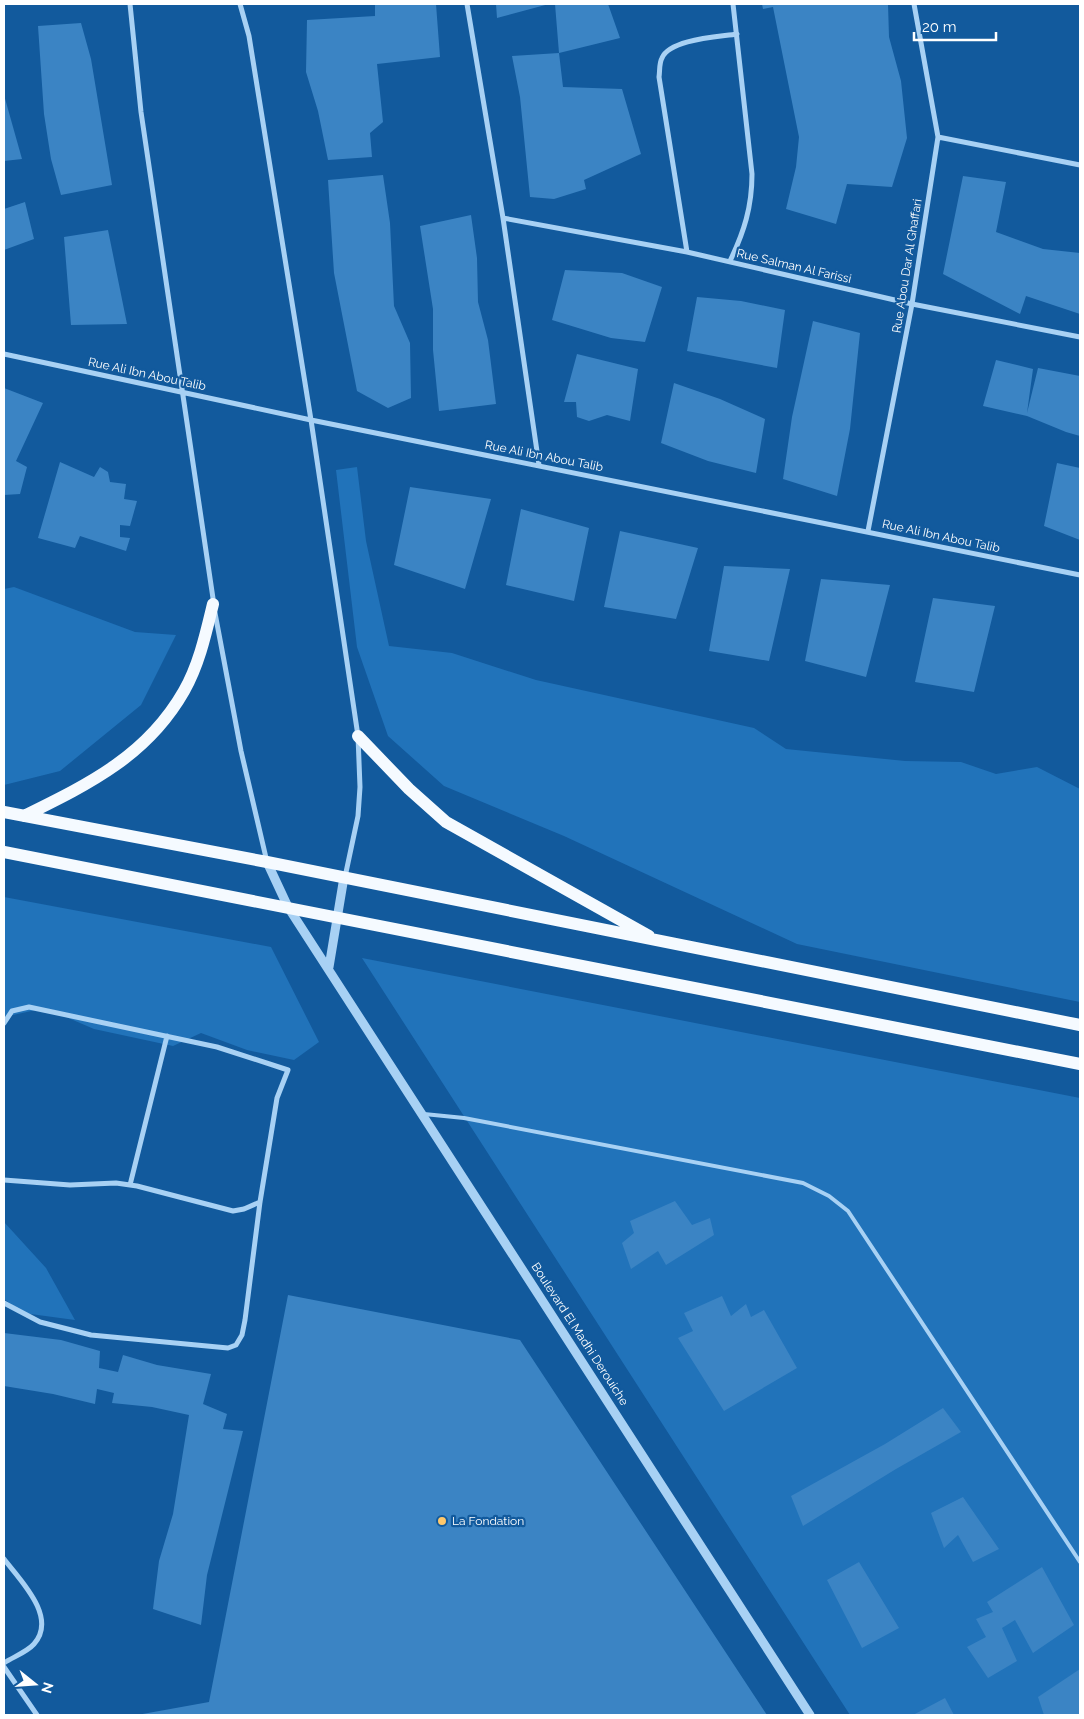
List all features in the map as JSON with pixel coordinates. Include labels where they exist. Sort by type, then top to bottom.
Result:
[{"type":"main road","points":[[24,816],[88,785],[125,759],[160,728],[185,690],[200,655],[214,604]]},
{"type":"main road","points":[[358,736],[409,790],[446,822],[660,942]]},
{"type":"main road","points":[[4,812],[267,862],[1080,1025]]},
{"type":"main road","points":[[4,852],[1080,1064]]},
{"type":"street","points":[[130,4],[141,112],[214,604],[241,751],[267,862]]},
{"type":"street","points":[[240,4],[249,36],[311,420],[358,736],[360,787],[358,816],[336,916],[329,967]]},
{"type":"street","points":[[467,4],[503,218],[539,465]]},
{"type":"street","points":[[730,262],[743,234],[752,196],[752,174],[733,4]]},
{"type":"street","name":"Rue Abou Dar Al Ghaffari","points":[[868,531],[912,304],[938,137],[914,4]]},
{"type":"street","points":[[687,252],[659,77],[662,57],[668,49],[683,43],[737,34]]},
{"type":"street","points":[[938,137],[1080,165]]},
{"type":"street","name":"Rue Salman Al Farissi","points":[[503,218],[687,252],[912,304],[1080,337]]},
{"type":"street","name":"Rue Ali Ibn Abou Talib","points":[[4,354],[311,420],[1080,575]]},
{"type":"street","name":"Boulevard El Madhi Derouiche","points":[[267,862],[288,907],[329,967],[810,1715]]},
{"type":"street","points":[[4,1023],[12,1011],[29,1007],[217,1047],[288,1070],[277,1098],[260,1202],[245,1320],[242,1335],[236,1345],[228,1348],[91,1336],[40,1322],[4,1303]]},
{"type":"street","points":[[130,1185],[167,1036]]},
{"type":"street","points":[[4,1180],[50,1184],[116,1183],[233,1211],[244,1209],[260,1202]]},
{"type":"street","points":[[4,1559],[36,1605],[42,1620],[41,1633],[33,1645],[4,1663]]},
{"type":"street","points":[[4,1667],[37,1715]]},
{"type":"lane","points":[[423,1114],[464,1118],[688,1159],[803,1183],[829,1196],[848,1211],[1080,1562]]},
{"type":"shaded area","points":[[357,467],[366,541],[389,646],[452,653],[536,680],[754,728],[786,749],[905,761],[961,762],[996,774],[1037,767],[1080,789],[1080,1002],[797,944],[564,836],[444,786],[388,736],[357,647],[336,470]]},
{"type":"shaded area","points":[[14,587],[135,632],[176,635],[141,705],[60,771],[4,785],[4,589]]},
{"type":"shaded area","points":[[4,897],[271,947],[319,1042],[294,1060],[247,1050],[201,1033],[173,1046],[94,1029],[45,1008],[4,1017]]},
{"type":"shaded area","points":[[362,958],[1080,1098],[1080,1715],[850,1715]]},
{"type":"shaded area","points":[[4,1222],[46,1268],[75,1320],[23,1313],[4,1299]]},
{"type":"building","points":[[375,4],[436,4],[440,57],[377,64],[383,122],[370,133],[372,157],[328,160],[318,111],[306,72],[307,20],[375,16]]},
{"type":"building","points":[[496,4],[549,4],[497,18]]},
{"type":"building","points":[[555,4],[608,4],[620,38],[559,53]]},
{"type":"building","points":[[762,4],[888,4],[889,37],[901,81],[907,138],[892,187],[847,184],[836,224],[786,209],[796,167],[799,137],[773,7],[763,9]]},
{"type":"building","points":[[81,23],[91,59],[112,185],[61,195],[51,159],[44,114],[38,26]]},
{"type":"building","points":[[559,53],[563,87],[622,89],[641,154],[584,180],[586,189],[554,199],[530,197],[520,97],[512,56]]},
{"type":"building","points":[[4,95],[22,159],[4,161]]},
{"type":"building","points":[[383,175],[390,223],[394,306],[410,343],[411,398],[388,408],[357,391],[334,273],[328,180]]},
{"type":"building","points":[[963,176],[1006,182],[996,232],[1043,249],[1080,253],[1080,314],[1026,296],[1020,314],[943,274]]},
{"type":"building","points":[[25,202],[34,239],[4,250],[4,209]]},
{"type":"building","points":[[471,215],[477,258],[478,302],[488,340],[496,404],[439,411],[433,350],[433,309],[420,226]]},
{"type":"building","points":[[108,230],[127,324],[71,325],[64,237]]},
{"type":"building","points":[[565,270],[622,273],[662,287],[645,342],[611,338],[552,320]]},
{"type":"building","points":[[697,297],[741,301],[785,310],[777,368],[687,351]]},
{"type":"building","points":[[813,321],[860,333],[850,429],[837,496],[783,479],[792,417]]},
{"type":"building","points":[[577,354],[638,369],[630,421],[607,415],[589,421],[577,417],[576,402],[564,402]]},
{"type":"building","points":[[996,360],[1033,369],[1027,413],[1038,368],[1080,376],[1080,436],[1027,416],[983,406]]},
{"type":"building","points":[[674,383],[720,399],[765,419],[756,473],[708,461],[661,443]]},
{"type":"building","points":[[4,388],[43,403],[16,461],[27,467],[20,494],[4,495]]},
{"type":"building","points":[[60,462],[94,477],[100,467],[108,472],[110,482],[126,484],[124,499],[137,501],[130,526],[120,525],[120,537],[130,538],[126,551],[80,536],[75,548],[38,538]]},
{"type":"building","points":[[1057,463],[1080,468],[1080,540],[1044,526]]},
{"type":"building","points":[[410,487],[491,499],[465,589],[394,565]]},
{"type":"building","points":[[521,509],[589,528],[574,601],[506,585]]},
{"type":"building","points":[[620,531],[698,548],[676,619],[604,607]]},
{"type":"building","points":[[724,566],[790,569],[769,661],[709,651]]},
{"type":"building","points":[[821,579],[890,585],[866,677],[805,661]]},
{"type":"building","points":[[933,598],[995,606],[974,692],[915,682]]},
{"type":"building","points":[[675,1201],[692,1225],[710,1218],[714,1235],[666,1265],[658,1251],[631,1269],[622,1243],[634,1233],[630,1221]]},
{"type":"building","name":"La Fondation","points":[[288,1295],[520,1340],[767,1715],[137,1715],[209,1702]]},
{"type":"building","points":[[722,1296],[731,1316],[746,1304],[751,1317],[764,1310],[797,1368],[724,1411],[678,1338],[693,1331],[684,1313]]},
{"type":"building","points":[[4,1333],[61,1340],[100,1351],[99,1368],[118,1372],[123,1355],[157,1365],[211,1374],[203,1404],[227,1414],[223,1429],[243,1431],[207,1575],[201,1625],[153,1609],[159,1561],[173,1514],[189,1415],[152,1407],[112,1403],[114,1393],[97,1389],[95,1404],[53,1394],[4,1386]]},
{"type":"building","points":[[943,1408],[961,1432],[803,1526],[791,1496],[885,1444]]},
{"type":"building","points":[[963,1497],[999,1549],[973,1562],[958,1535],[944,1548],[931,1513]]},
{"type":"building","points":[[859,1562],[899,1628],[862,1648],[827,1580]]},
{"type":"building","points":[[1042,1567],[1074,1625],[1033,1653],[1015,1620],[1002,1628],[1017,1661],[988,1678],[967,1647],[986,1637],[976,1619],[993,1612],[987,1602]]},
{"type":"building","points":[[1080,1669],[1080,1715],[1044,1715],[1038,1697]]},
{"type":"building","points":[[945,1698],[954,1715],[913,1715]]},
{"type":"place","name":"La Fondation","points":[[442,1521]]}]
